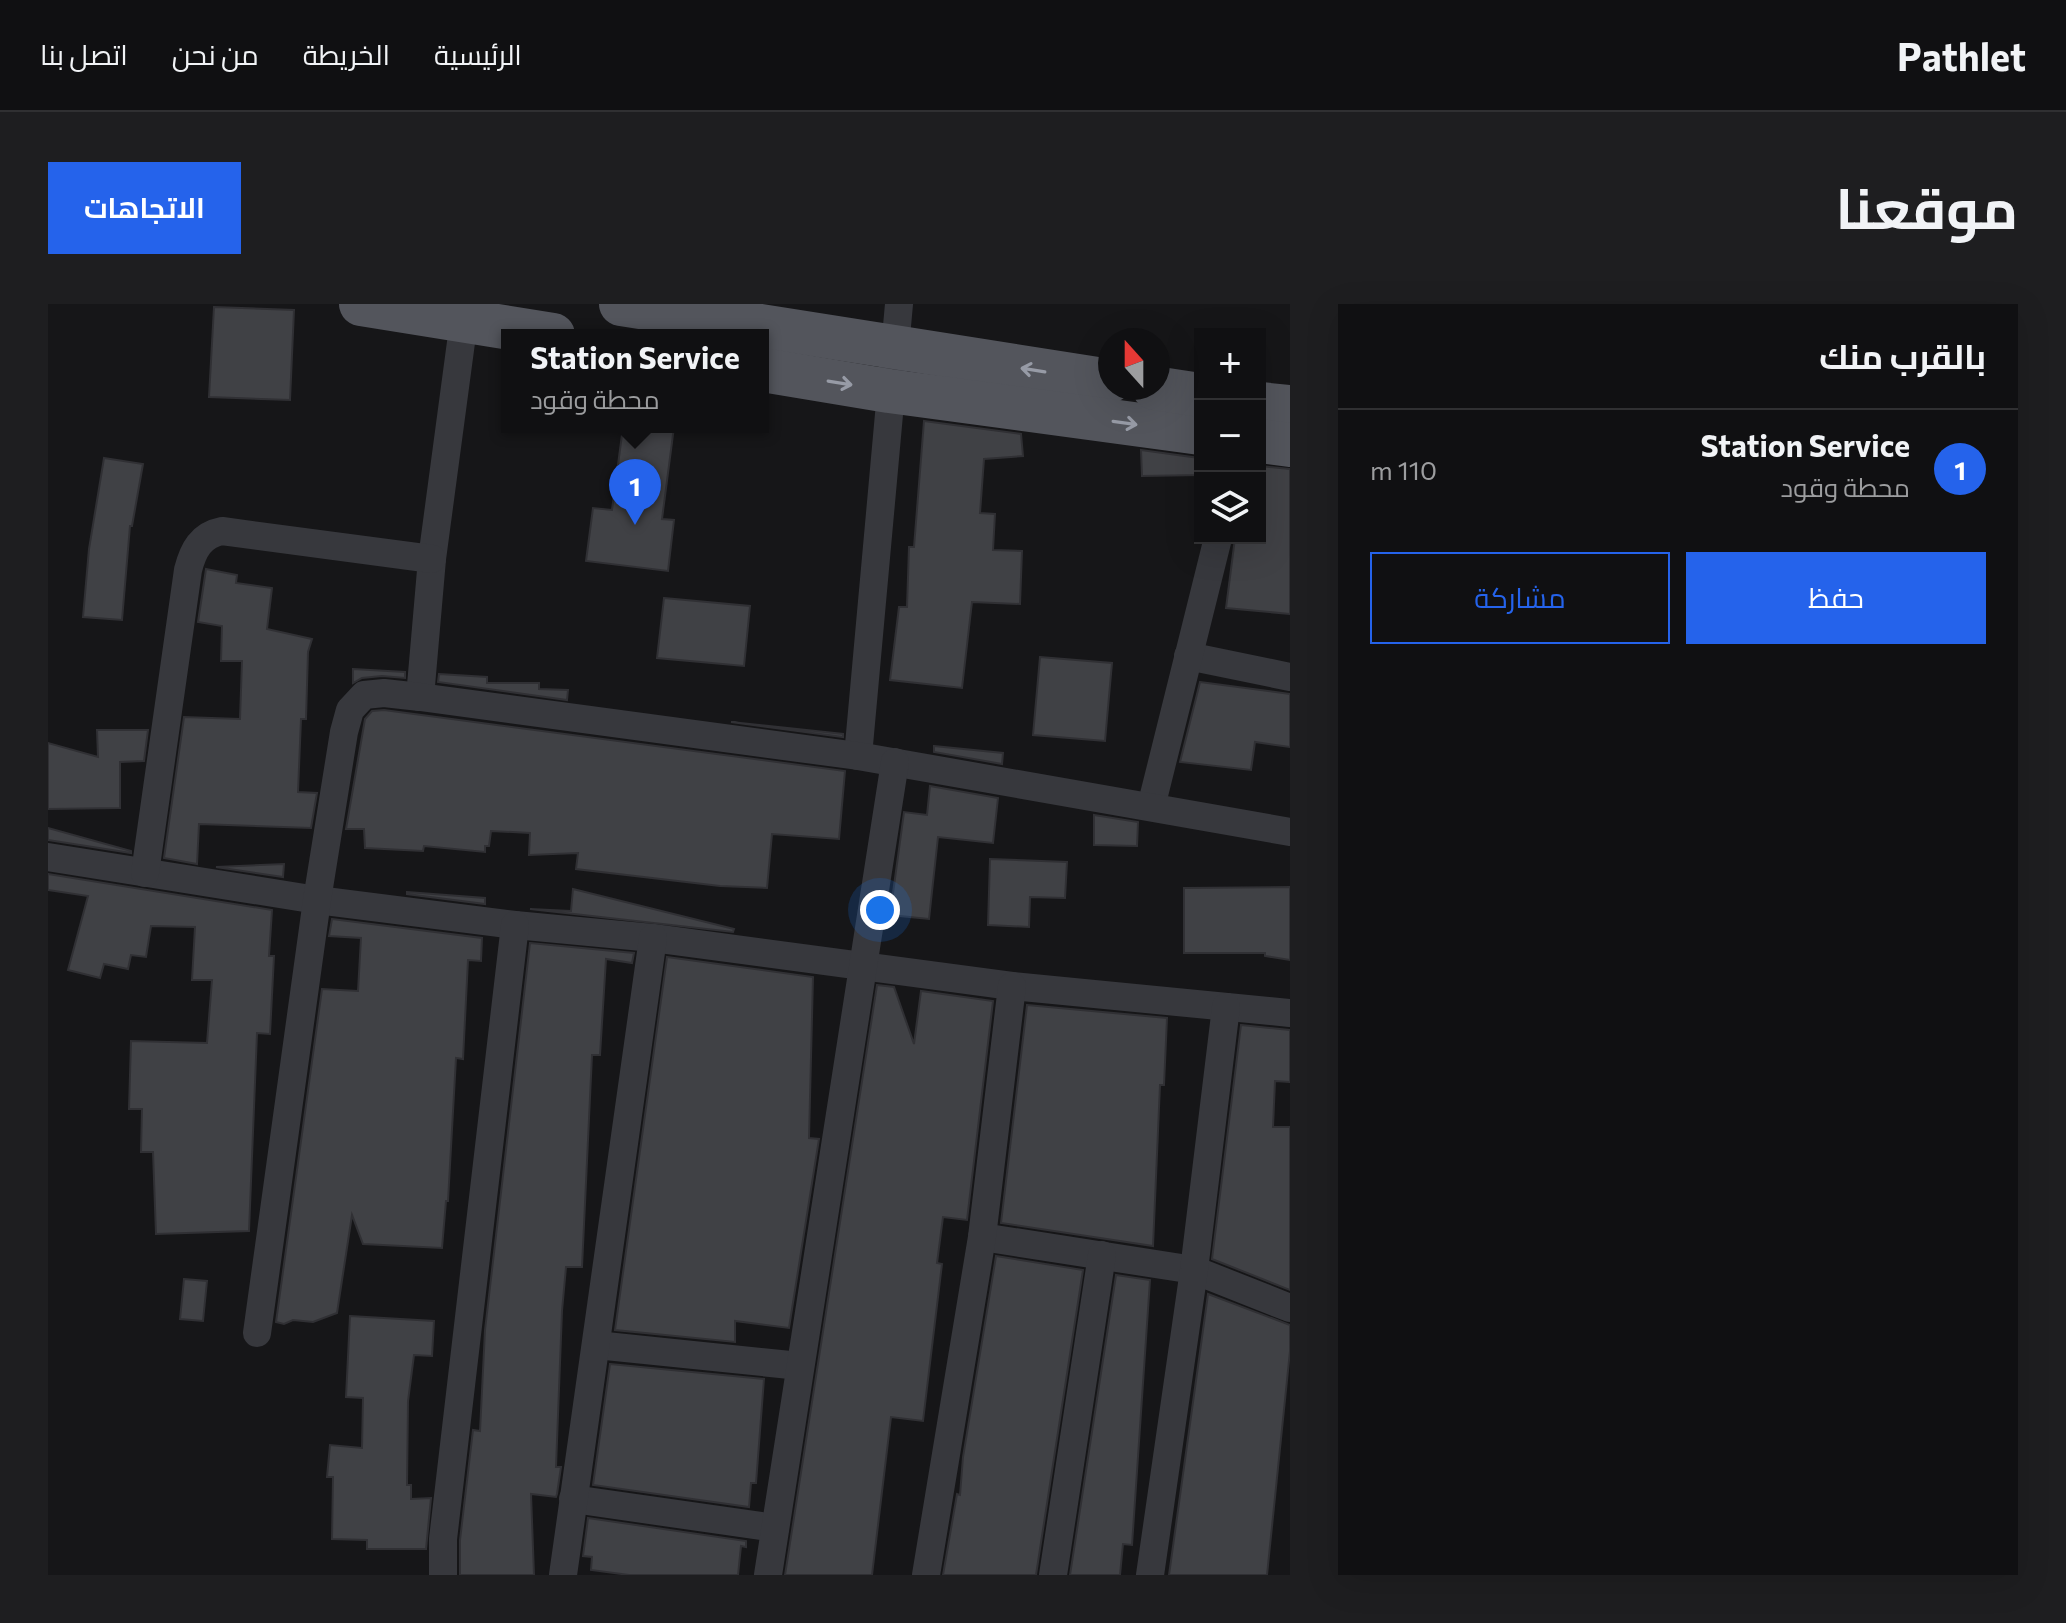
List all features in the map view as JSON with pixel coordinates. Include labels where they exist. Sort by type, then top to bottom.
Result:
[{"type":"main road","points":[[361,304],[465,312],[530,329]]},
{"type":"main road","points":[[621,304],[1098,379]]},
{"type":"main road","points":[[769,371],[889,391],[1194,432]]},
{"type":"main road","points":[[1170,390],[1194,394]]},
{"type":"main road","points":[[1266,405],[1290,407]]},
{"type":"main road","points":[[1266,442],[1290,445]]},
{"type":"street","points":[[858,756],[899,304]]},
{"type":"street","points":[[420,697],[432,559],[465,312]]},
{"type":"street","points":[[145,873],[188,570],[191,557],[202,540],[222,531],[432,559]]},
{"type":"street","points":[[1151,807],[1216,544]]},
{"type":"street","points":[[1188,656],[1290,677]]},
{"type":"street","points":[[257,1333],[317,900],[350,710],[364,695],[372,692],[420,697],[858,756],[1290,832]]},
{"type":"street","points":[[768,1575],[861,964],[895,762]]},
{"type":"street","points":[[48,857],[317,900],[515,925],[653,938],[1012,986],[1290,1013]]},
{"type":"street","points":[[443,1575],[443,1539],[515,925]]},
{"type":"street","points":[[563,1575],[653,938]]},
{"type":"street","points":[[926,1575],[982,1237],[1012,986]]},
{"type":"street","points":[[1150,1575],[1194,1270],[1226,1007]]},
{"type":"street","points":[[982,1237],[1194,1270],[1290,1308]]},
{"type":"street","points":[[1053,1575],[1102,1255]]},
{"type":"street","points":[[596,1345],[800,1366]]},
{"type":"street","points":[[573,1499],[775,1528]]},
{"type":"building","points":[[214,307],[294,310],[290,400],[209,397]]},
{"type":"building","points":[[924,421],[1021,434],[1023,456],[984,459],[980,513],[995,514],[993,550],[1022,551],[1020,604],[972,602],[962,688],[890,680],[899,607],[907,607],[909,547],[914,547]]},
{"type":"building","points":[[622,433],[673,433],[662,519],[674,520],[668,571],[586,561],[593,508],[612,510]]},
{"type":"building","points":[[1141,450],[1194,457],[1194,475],[1142,476]]},
{"type":"building","points":[[104,458],[143,464],[130,526],[122,620],[83,617],[89,549]]},
{"type":"building","points":[[1266,467],[1290,469],[1290,614],[1226,608],[1234,544],[1266,544]]},
{"type":"building","points":[[206,569],[237,575],[236,583],[272,588],[267,629],[312,639],[308,652],[306,719],[301,719],[298,792],[317,793],[311,828],[199,824],[197,864],[164,858],[184,717],[240,719],[242,661],[221,661],[222,626],[198,622]]},
{"type":"building","points":[[664,598],[750,606],[744,666],[657,658]]},
{"type":"building","points":[[1040,657],[1112,663],[1105,741],[1033,735]]},
{"type":"building","points":[[353,669],[405,672],[405,678],[382,676],[362,678],[353,683]]},
{"type":"building","points":[[439,674],[487,677],[487,683],[539,683],[539,689],[568,690],[567,700],[438,682]]},
{"type":"building","points":[[1200,682],[1290,694],[1290,747],[1255,742],[1251,770],[1180,762]]},
{"type":"building","points":[[384,710],[845,771],[839,839],[772,834],[767,888],[720,886],[576,869],[578,853],[529,855],[530,833],[491,831],[485,852],[424,846],[423,851],[365,848],[364,829],[346,829],[365,719],[372,711]]},
{"type":"building","points":[[731,722],[843,734],[843,737]]},
{"type":"building","points":[[97,730],[148,730],[144,761],[120,762],[120,808],[48,809],[48,743],[98,757]]},
{"type":"building","points":[[934,746],[1003,753],[1002,764],[934,752]]},
{"type":"building","points":[[930,786],[998,798],[993,843],[938,837],[929,919],[890,915],[904,812],[927,815]]},
{"type":"building","points":[[1094,815],[1138,822],[1137,846],[1094,845]]},
{"type":"building","points":[[48,828],[131,851],[131,853],[48,840]]},
{"type":"building","points":[[990,859],[1067,862],[1065,898],[1030,897],[1029,927],[988,925]]},
{"type":"building","points":[[284,864],[283,877],[216,867]]},
{"type":"building","points":[[48,874],[272,910],[269,956],[274,956],[270,1034],[257,1033],[249,1231],[156,1234],[153,1152],[141,1152],[142,1109],[129,1109],[131,1041],[207,1043],[212,980],[192,980],[195,927],[151,926],[146,957],[131,955],[128,969],[104,964],[100,978],[68,970],[88,896],[48,890]]},
{"type":"building","points":[[1290,887],[1290,960],[1265,956],[1265,953],[1184,953],[1184,888]]},
{"type":"building","points":[[573,889],[734,929],[733,932],[530,909],[571,911]]},
{"type":"building","points":[[407,894],[485,898],[485,904]]},
{"type":"building","points":[[332,919],[482,938],[481,961],[468,960],[463,1059],[456,1058],[448,1201],[442,1248],[363,1244],[352,1215],[337,1313],[313,1322],[293,1320],[284,1324],[276,1322],[322,989],[358,991],[361,938],[329,936]]},
{"type":"building","points":[[530,943],[634,953],[632,963],[606,959],[600,1055],[592,1055],[582,1267],[566,1267],[562,1311],[556,1467],[561,1467],[557,1494],[556,1497],[531,1494],[534,1575],[460,1575],[460,1540],[473,1430],[480,1431],[485,1330]]},
{"type":"building","points":[[667,957],[813,977],[809,1138],[819,1139],[789,1328],[735,1321],[735,1342],[615,1330]]},
{"type":"building","points":[[877,985],[894,987],[914,1044],[921,991],[993,1001],[967,1220],[943,1217],[937,1263],[942,1264],[923,1421],[891,1417],[872,1575],[785,1575]]},
{"type":"building","points":[[1027,1005],[1167,1018],[1164,1085],[1160,1085],[1153,1246],[1001,1223]]},
{"type":"building","points":[[1241,1025],[1290,1030],[1290,1082],[1275,1081],[1273,1127],[1290,1127],[1290,1290],[1212,1259]]},
{"type":"building","points":[[996,1256],[1083,1270],[1036,1575],[943,1575],[957,1494],[960,1495],[963,1457]]},
{"type":"building","points":[[1116,1275],[1150,1280],[1132,1545],[1123,1544],[1120,1575],[1070,1575]]},
{"type":"building","points":[[184,1279],[207,1281],[203,1321],[180,1319]]},
{"type":"building","points":[[1208,1294],[1290,1325],[1267,1575],[1169,1575]]},
{"type":"building","points":[[350,1316],[434,1321],[432,1356],[414,1355],[408,1401],[407,1485],[411,1485],[411,1499],[431,1498],[426,1549],[367,1549],[367,1540],[332,1539],[333,1477],[327,1477],[330,1445],[362,1448],[363,1398],[346,1397]]},
{"type":"building","points":[[610,1364],[764,1379],[756,1483],[751,1483],[749,1507],[593,1485]]},
{"type":"building","points":[[588,1518],[746,1541],[746,1547],[741,1546],[738,1575],[629,1575],[591,1570],[592,1557],[583,1556]]},
{"type":"place","name":"Station Service","points":[[635,525]]}]
